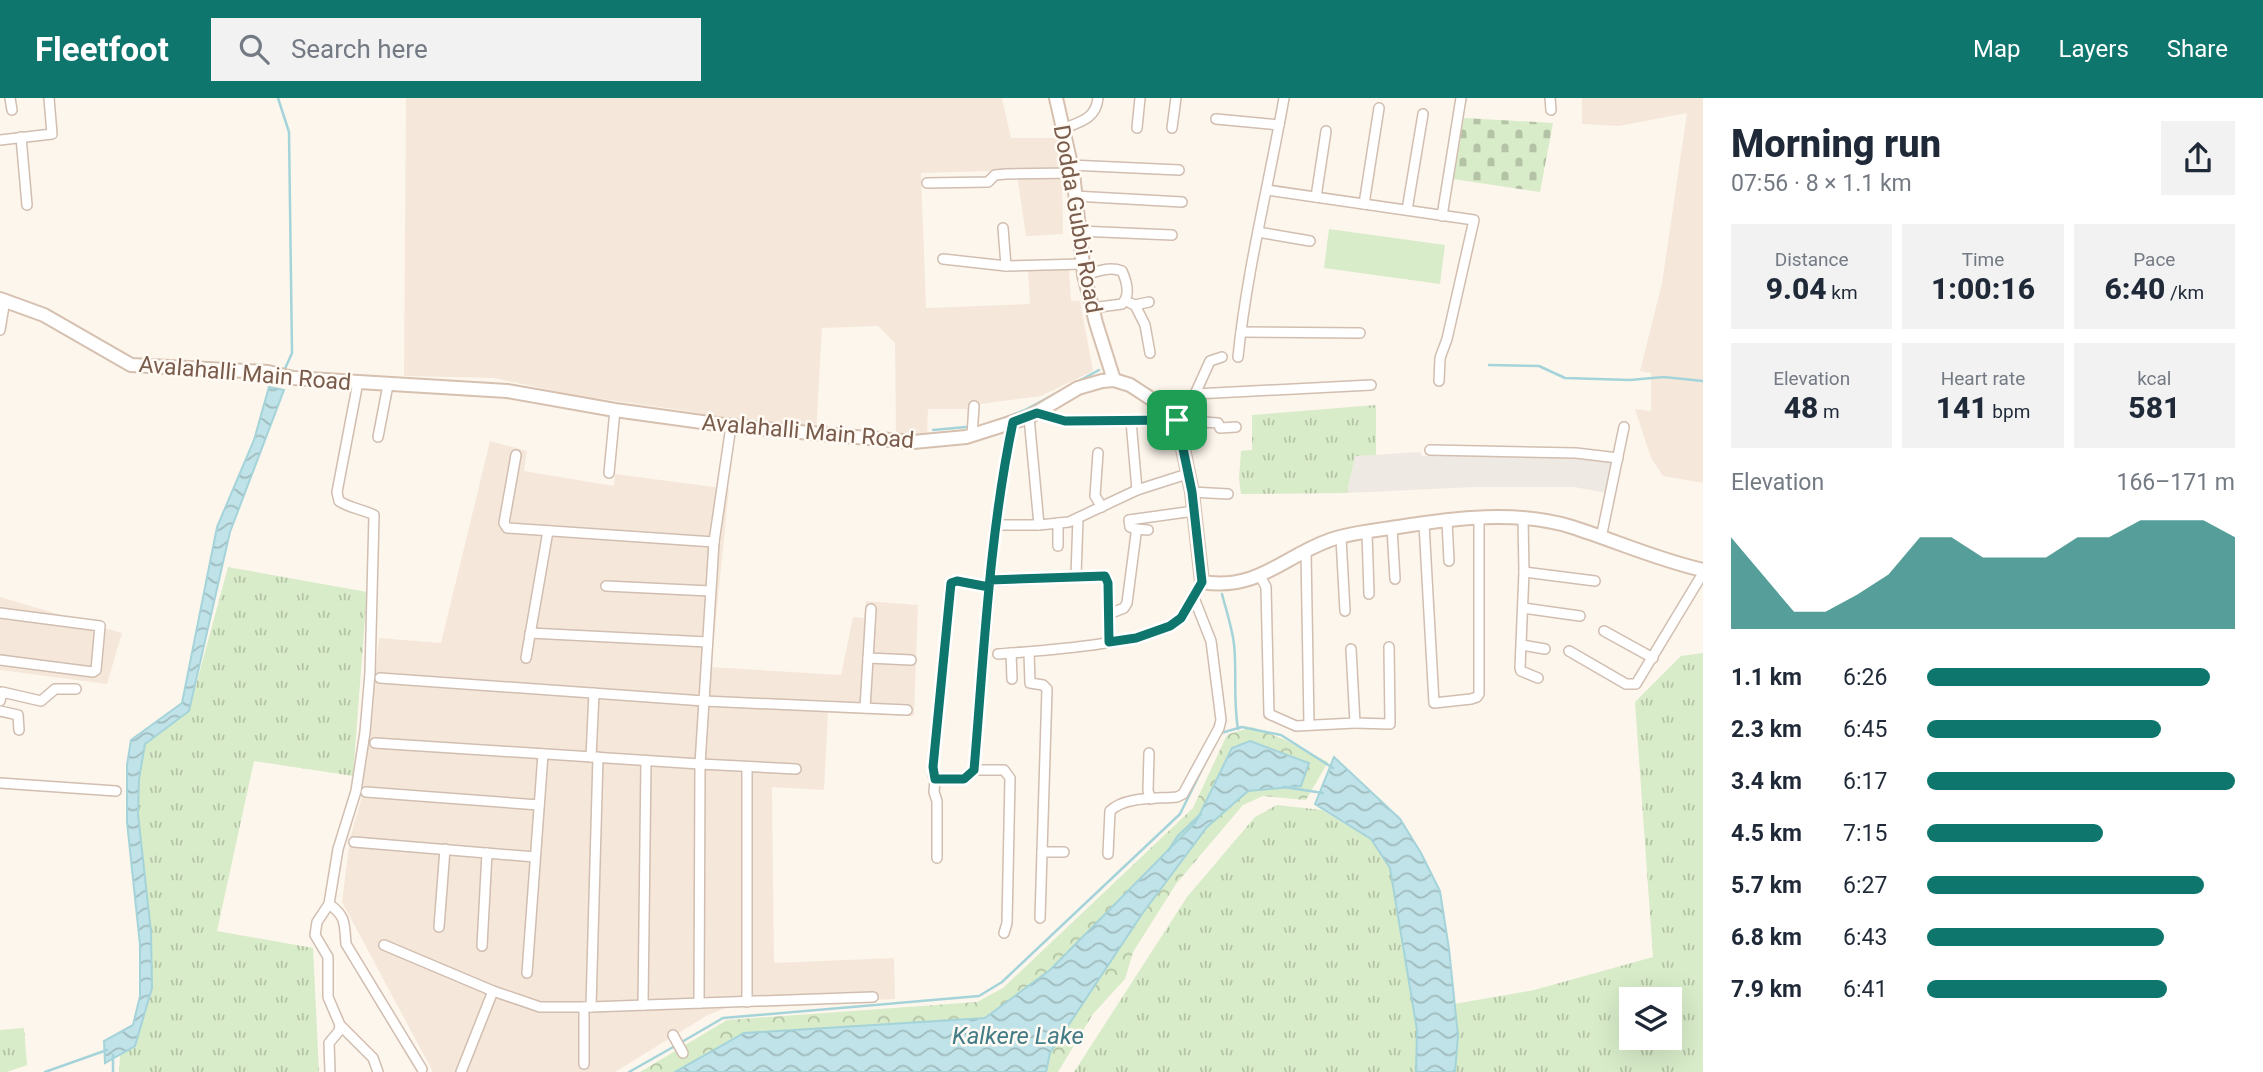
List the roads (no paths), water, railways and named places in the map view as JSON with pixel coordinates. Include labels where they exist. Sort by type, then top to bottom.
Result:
[{"type":"main road","name":"Dodda Gubbi Road","points":[[1056,98],[1071,169],[1083,269],[1114,380]]},
{"type":"main road","name":"Avalahalli Main Road","points":[[3,300],[44,315],[131,365],[268,372],[293,378],[507,391],[731,426],[913,442],[972,435],[1033,415],[1078,388],[1114,380]]},
{"type":"main road","points":[[1114,380],[1130,385],[1179,413],[1192,492],[1202,582],[1220,585],[1243,582],[1331,540],[1392,528],[1479,518],[1545,521],[1571,527],[1703,572]]},
{"type":"street","points":[[10,98],[12,110]]},
{"type":"street","points":[[0,139],[52,134],[49,98]]},
{"type":"street","points":[[1062,129],[1089,119],[1097,106],[1098,98]]},
{"type":"street","points":[[1137,128],[1140,98]]},
{"type":"street","points":[[1172,128],[1176,98]]},
{"type":"street","points":[[1238,357],[1258,232],[1284,98]]},
{"type":"street","points":[[1442,216],[1461,98]]},
{"type":"street","points":[[1550,98],[1551,110]]},
{"type":"street","points":[[1364,204],[1380,107]]},
{"type":"street","points":[[1407,211],[1423,114]]},
{"type":"street","points":[[1216,119],[1279,125]]},
{"type":"street","points":[[1316,197],[1326,131]]},
{"type":"street","points":[[21,137],[27,205]]},
{"type":"street","points":[[928,183],[988,182],[995,175],[1071,169],[1180,170]]},
{"type":"street","points":[[1267,190],[1474,220],[1447,339],[1440,358],[1438,381]]},
{"type":"street","points":[[1074,195],[1182,202]]},
{"type":"street","points":[[1003,228],[1006,266]]},
{"type":"street","points":[[1078,231],[1172,235]]},
{"type":"street","points":[[1258,232],[1310,241]]},
{"type":"street","points":[[943,259],[1006,266],[1110,268],[1122,271],[1128,295],[1125,301],[1122,304],[1092,308]]},
{"type":"street","points":[[0,330],[3,300]]},
{"type":"street","points":[[1125,301],[1135,304],[1149,302]]},
{"type":"street","points":[[1135,304],[1145,326],[1150,353]]},
{"type":"street","points":[[1241,332],[1360,333]]},
{"type":"street","points":[[1179,413],[1195,394],[1210,361],[1222,357]]},
{"type":"street","points":[[359,382],[337,492],[339,501],[346,506],[356,507],[374,515],[370,673],[356,791],[338,849],[329,904],[317,922],[315,935],[328,957],[327,997],[340,1024],[373,1058],[378,1072]]},
{"type":"street","points":[[378,437],[388,385]]},
{"type":"street","points":[[1195,394],[1371,385]]},
{"type":"street","points":[[972,435],[974,406]]},
{"type":"street","points":[[1039,525],[1033,415],[1065,421],[1131,421],[1191,409],[1203,422],[1218,423],[1220,428],[1236,428]]},
{"type":"street","points":[[609,473],[615,410]]},
{"type":"street","points":[[1131,421],[1137,490]]},
{"type":"street","points":[[935,779],[964,779],[974,770],[995,525],[1013,422]]},
{"type":"street","points":[[699,1003],[700,764],[714,542],[731,426]]},
{"type":"street","points":[[1601,538],[1624,428]]},
{"type":"street","points":[[1430,450],[1576,453],[1618,458]]},
{"type":"street","points":[[1098,453],[1095,496],[1102,507]]},
{"type":"street","points":[[516,455],[504,526],[714,542]]},
{"type":"street","points":[[995,525],[1039,525],[1079,518],[1137,490],[1187,474]]},
{"type":"street","points":[[1192,492],[1228,494]]},
{"type":"street","points":[[1149,530],[1130,527],[1128,522],[1133,518],[1194,511]]},
{"type":"street","points":[[1076,576],[1079,518]]},
{"type":"street","points":[[1424,524],[1434,703],[1471,699],[1479,694],[1479,518]]},
{"type":"street","points":[[1523,519],[1520,670],[1538,678]]},
{"type":"street","points":[[1447,521],[1449,561]]},
{"type":"street","points":[[1058,523],[1058,546]]},
{"type":"street","points":[[1392,528],[1395,579]]},
{"type":"street","points":[[1109,614],[1124,608],[1126,603],[1136,529]]},
{"type":"street","points":[[526,658],[548,531]]},
{"type":"street","points":[[1367,533],[1369,594]]},
{"type":"street","points":[[1341,538],[1345,611]]},
{"type":"street","points":[[1306,552],[1309,725]]},
{"type":"street","points":[[1524,572],[1595,581]]},
{"type":"street","points":[[1569,651],[1626,684],[1636,684],[1703,572]]},
{"type":"street","points":[[937,858],[937,802],[933,767],[950,586],[957,581],[990,584],[1076,576],[1107,577],[1109,642]]},
{"type":"street","points":[[1260,576],[1266,587],[1269,714],[1296,726],[1390,724],[1389,648]]},
{"type":"street","points":[[998,654],[1136,638],[1170,626],[1181,618],[1202,582]]},
{"type":"street","points":[[606,586],[710,591]]},
{"type":"street","points":[[1108,854],[1110,811],[1121,804],[1183,794],[1221,724],[1211,641],[1194,598]]},
{"type":"street","points":[[1523,608],[1580,616]]},
{"type":"street","points":[[865,708],[871,609]]},
{"type":"street","points":[[0,613],[100,626],[96,670],[93,672],[0,660]]},
{"type":"street","points":[[1604,631],[1653,658]]},
{"type":"street","points":[[530,633],[707,642]]},
{"type":"street","points":[[1522,645],[1545,649]]},
{"type":"street","points":[[1351,649],[1354,723]]},
{"type":"street","points":[[1029,652],[1030,683],[1043,685],[1047,689],[1040,918]]},
{"type":"street","points":[[1011,653],[1012,679]]},
{"type":"street","points":[[868,658],[911,660]]},
{"type":"street","points":[[380,678],[704,701],[907,710]]},
{"type":"street","points":[[0,701],[2,692],[41,701],[55,689],[76,690]]},
{"type":"street","points":[[584,1064],[595,757],[594,693]]},
{"type":"street","points":[[0,711],[18,715],[19,730]]},
{"type":"street","points":[[375,743],[796,769]]},
{"type":"street","points":[[1149,753],[1148,791],[1151,799]]},
{"type":"street","points":[[527,973],[543,754]]},
{"type":"street","points":[[643,1005],[646,761]]},
{"type":"street","points":[[747,766],[747,1002]]},
{"type":"street","points":[[974,770],[1004,771],[1010,778],[1007,923],[1004,933]]},
{"type":"street","points":[[0,783],[116,791]]},
{"type":"street","points":[[366,792],[539,805]]},
{"type":"street","points":[[354,842],[535,857]]},
{"type":"street","points":[[439,927],[444,849]]},
{"type":"street","points":[[1042,852],[1064,852]]},
{"type":"street","points":[[482,946],[487,853]]},
{"type":"street","points":[[329,904],[342,916],[346,924],[346,944],[422,1069]]},
{"type":"street","points":[[384,945],[530,1005],[588,1007],[873,997]]},
{"type":"street","points":[[461,1072],[493,990]]},
{"type":"street","points":[[330,1072],[329,1043],[340,1024]]},
{"type":"water","points":[[269,387],[284,390],[230,532],[189,711],[145,744],[139,779],[138,814],[151,932],[152,988],[135,1046],[105,1063],[104,1041],[133,1025],[140,996],[140,945],[127,822],[127,765],[131,740],[182,703],[217,527],[254,440]]},
{"type":"water","name":"Kalkere Lake","points":[[1250,741],[1309,763],[1301,786],[1248,791],[1207,827],[1142,914],[1050,1053],[1046,1072],[675,1072],[744,1033],[985,1018],[1050,970],[1196,822],[1232,748]]},
{"type":"water","points":[[1334,757],[1400,819],[1440,891],[1458,1036],[1455,1072],[1416,1072],[1417,1030],[1390,868],[1371,839],[1315,804]]},
{"type":"waterway","points":[[278,98],[289,132],[292,353],[284,371]]},
{"type":"waterway","points":[[1489,365],[1539,366],[1565,378],[1630,380],[1664,377],[1703,381]]},
{"type":"waterway","points":[[994,422],[1025,410],[1099,370]]},
{"type":"waterway","points":[[933,430],[966,427]]},
{"type":"waterway","points":[[1222,594],[1234,644],[1238,729]]},
{"type":"waterway","points":[[1221,733],[1242,727],[1281,735],[1333,768]]},
{"type":"waterway","points":[[680,1043],[723,1018],[979,996],[1002,982],[1180,814],[1211,751]]},
{"type":"waterway","points":[[1284,787],[1323,793]]},
{"type":"waterway","points":[[1168,851],[1178,836],[1201,814]]},
{"type":"waterway","points":[[629,1072],[675,1046]]},
{"type":"waterway","points":[[45,1072],[107,1050]]},
{"type":"waterway","points":[[113,1055],[113,1072]]}]
